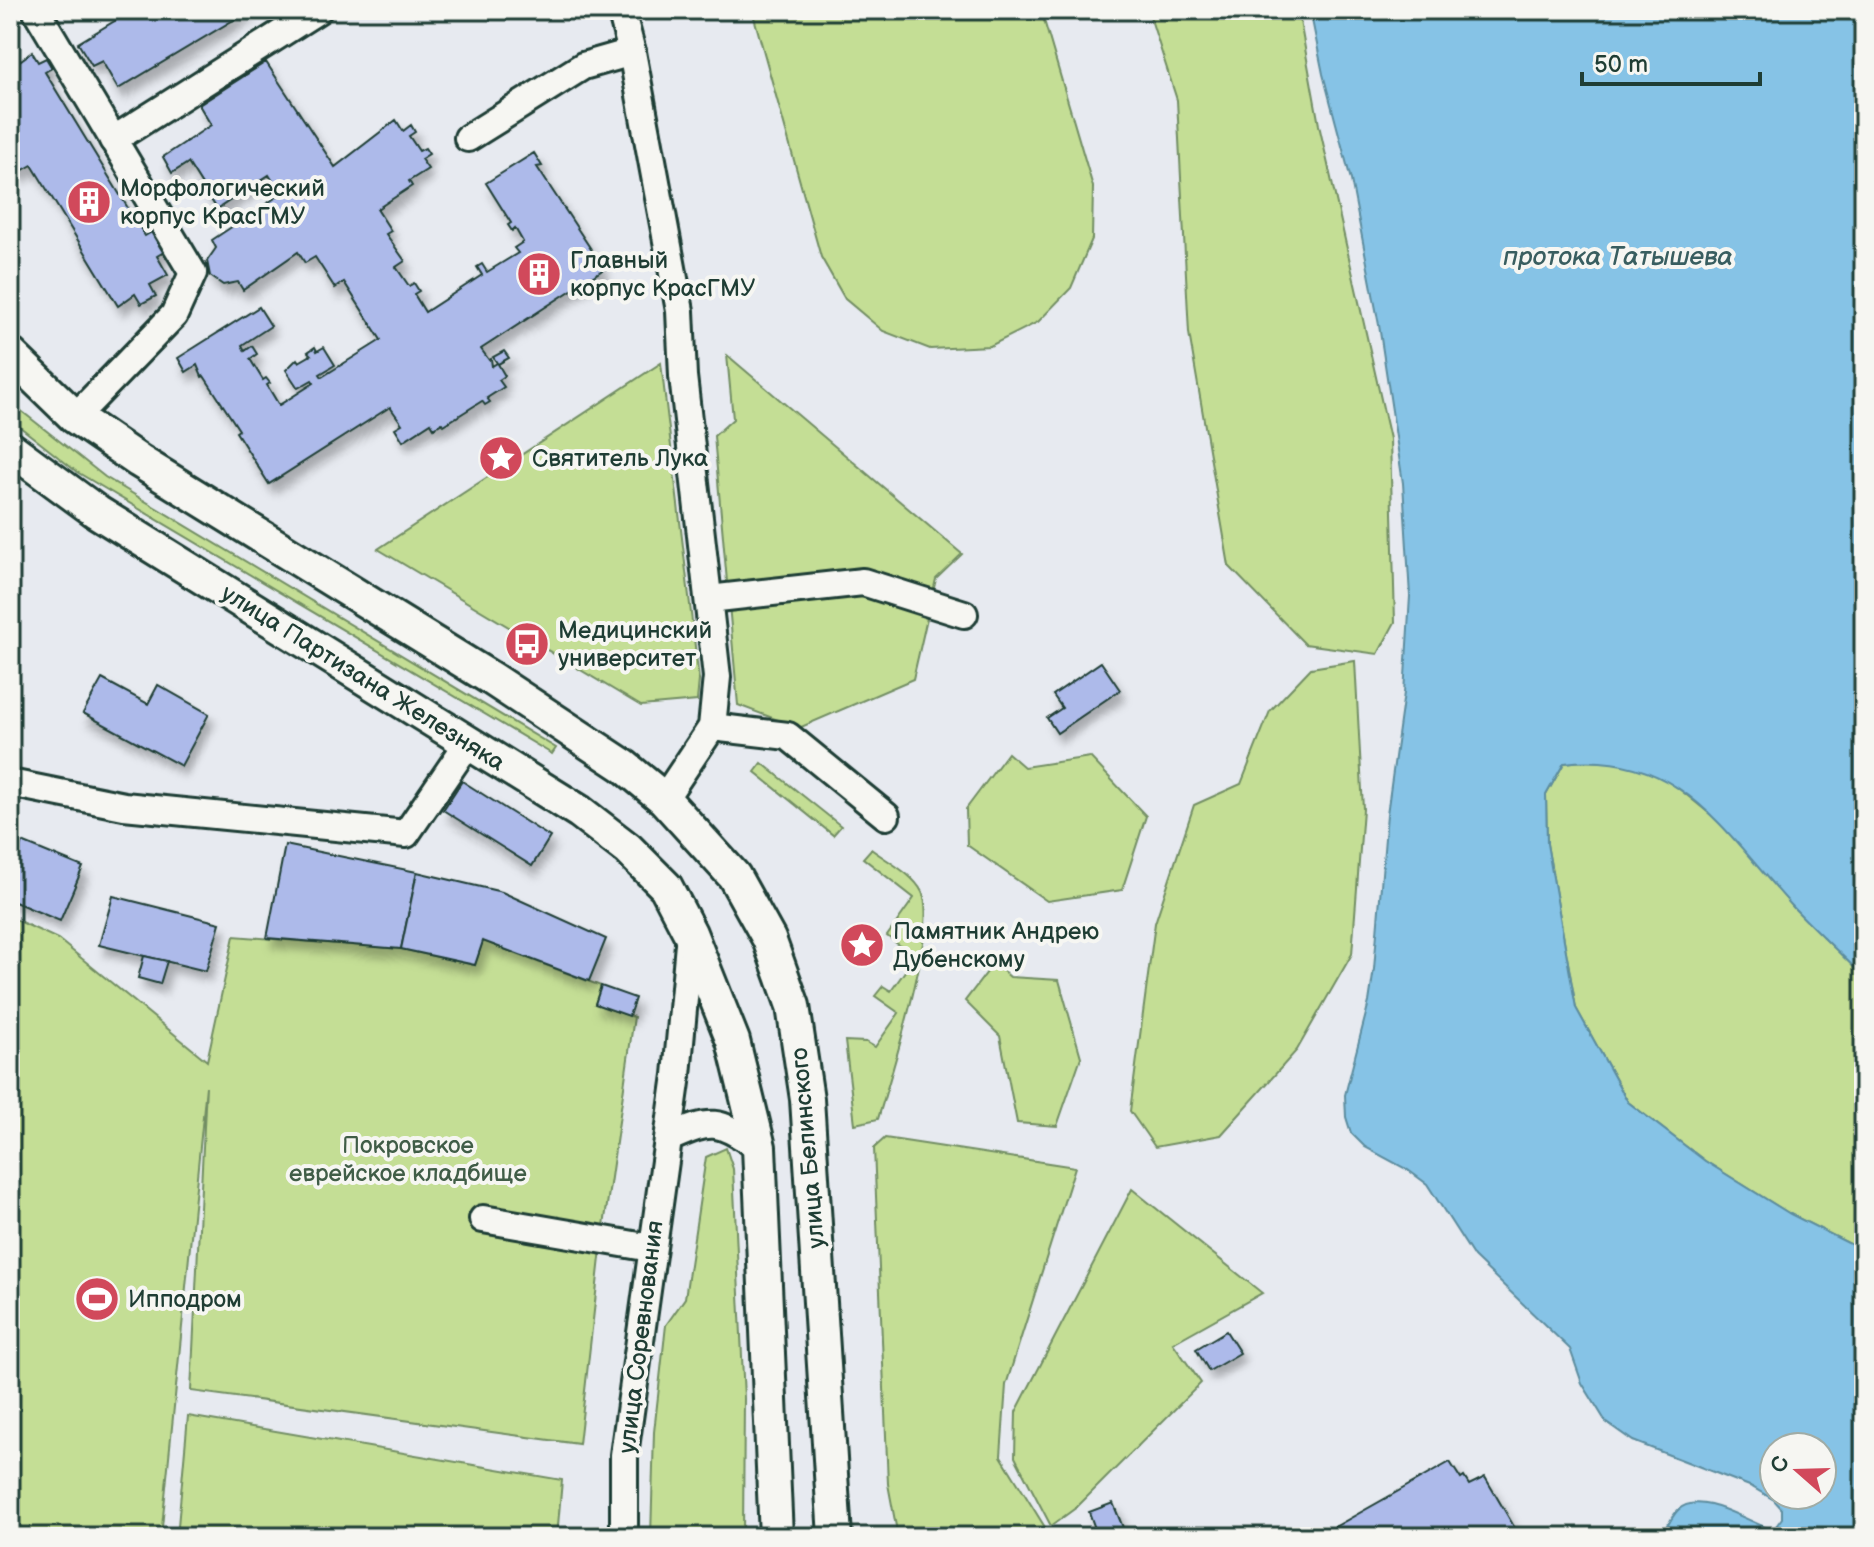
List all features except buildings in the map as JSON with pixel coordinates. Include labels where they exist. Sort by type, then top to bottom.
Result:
[{"type":"main road","points":[[10,354],[75,417],[139,461],[542,711],[624,766],[664,799]]},
{"type":"main road","name":"улица Партизана Железняка","points":[[10,448],[97,512],[580,812],[628,849],[666,887],[690,933]]},
{"type":"main road","name":"улица Белинского","points":[[664,799],[734,876],[769,939],[793,1006],[810,1129],[835,1537]]},
{"type":"main road","name":"улица Белинского","points":[[690,933],[733,1041],[759,1147],[776,1537]]},
{"type":"street","points":[[36,10],[193,273],[174,315],[75,417]]},
{"type":"street","points":[[113,140],[318,10]]},
{"type":"street","points":[[621,10],[632,52],[680,311],[683,376],[717,677],[712,727],[664,799]]},
{"type":"street","points":[[468,138],[583,66],[632,52]]},
{"type":"street","points":[[709,599],[863,582],[964,614]]},
{"type":"street","points":[[712,727],[788,736],[886,816]]},
{"type":"street","points":[[10,783],[124,806],[406,834],[468,743]]},
{"type":"street","name":"улица Соревнования","points":[[624,1537],[624,1455],[669,1138],[683,1026],[690,933]]},
{"type":"street","points":[[669,1138],[703,1123],[728,1127],[759,1147]]},
{"type":"street","points":[[483,1219],[651,1248]]},
{"type":"green space","points":[[752,10],[1041,10],[1093,187],[1092,239],[1071,288],[1038,322],[990,346],[930,349],[883,331],[845,299],[821,257]]},
{"type":"green space","points":[[1148,10],[1298,10],[1319,125],[1390,439],[1395,622],[1378,654],[1305,644],[1229,566],[1189,333],[1177,100]]},
{"type":"green space","points":[[727,355],[962,554],[936,579],[913,679],[799,728],[738,705],[714,436],[733,419]]},
{"type":"green space","points":[[661,363],[699,680],[697,701],[641,706],[378,549]]},
{"type":"green space","points":[[10,402],[105,477],[556,748],[552,754],[77,472],[10,419]]},
{"type":"green space","points":[[1355,661],[1363,809],[1352,954],[1297,1050],[1221,1135],[1155,1147],[1130,1111],[1155,923],[1194,805],[1241,784],[1270,711],[1311,668]]},
{"type":"green space","points":[[1008,753],[1024,767],[1090,757],[1146,816],[1122,890],[1047,901],[967,845],[966,809]]},
{"type":"green space","points":[[1621,762],[1667,779],[1721,823],[1794,908],[1864,977],[1864,1251],[1790,1214],[1705,1161],[1628,1102],[1576,1008],[1547,844],[1546,795],[1564,763]]},
{"type":"green space","points":[[762,763],[841,826],[833,835],[755,772]]},
{"type":"green space","points":[[871,849],[918,885],[925,910],[924,936],[902,1038],[878,1119],[855,1124],[845,1041],[866,1042],[875,1047],[899,1013],[875,996],[883,986],[891,991],[915,957],[887,936],[914,898],[863,858]]},
{"type":"green space","name":"Покровское еврейское кладбище","points":[[10,917],[58,939],[207,1061],[234,936],[401,949],[475,965],[483,941],[601,986],[595,1004],[634,1017],[602,1240],[579,1444],[191,1391],[206,1086],[161,1537],[10,1537]]},
{"type":"green space","points":[[994,963],[1010,977],[1059,980],[1081,1057],[1057,1126],[1017,1123],[1000,1036],[965,1001]]},
{"type":"green space","points":[[885,1138],[1075,1167],[1006,1385],[1001,1456],[1051,1537],[898,1537],[888,1484],[874,1148]]},
{"type":"green space","points":[[726,1148],[733,1169],[744,1398],[743,1537],[651,1537],[654,1432],[666,1325],[685,1298],[706,1157]]},
{"type":"green space","points":[[1132,1189],[1262,1293],[1173,1343],[1201,1383],[1077,1507],[1051,1526],[1015,1457],[1016,1412]]},
{"type":"green space","points":[[188,1416],[562,1480],[557,1537],[177,1537]]},
{"type":"water","name":"протока Татышева","points":[[1310,10],[1864,10],[1864,977],[1794,908],[1722,826],[1697,802],[1670,783],[1640,769],[1605,762],[1564,763],[1546,795],[1547,844],[1576,1008],[1628,1102],[1705,1161],[1790,1214],[1864,1251],[1864,1537],[1662,1537],[1678,1510],[1699,1503],[1773,1530],[1782,1518],[1782,1511],[1838,1511],[1838,1431],[1758,1431],[1758,1491],[1633,1441],[1606,1422],[1582,1383],[1570,1349],[1474,1257],[1427,1184],[1365,1147],[1351,1133],[1346,1117],[1345,1095],[1369,1002],[1374,969],[1387,814],[1404,693],[1410,596],[1403,483],[1379,325],[1351,180]]},
{"type":"place","name":"Морфологический корпус КрасГМУ","points":[[89,202]]},
{"type":"place","name":"Главный корпус КрасГМУ","points":[[539,274]]},
{"type":"place","name":"Святитель Лука","points":[[501,458]]},
{"type":"place","name":"Медицинский университет","points":[[527,644]]},
{"type":"place","name":"Памятник Андрею Дубенскому","points":[[862,945]]},
{"type":"place","name":"Ипподром","points":[[97,1299]]}]
